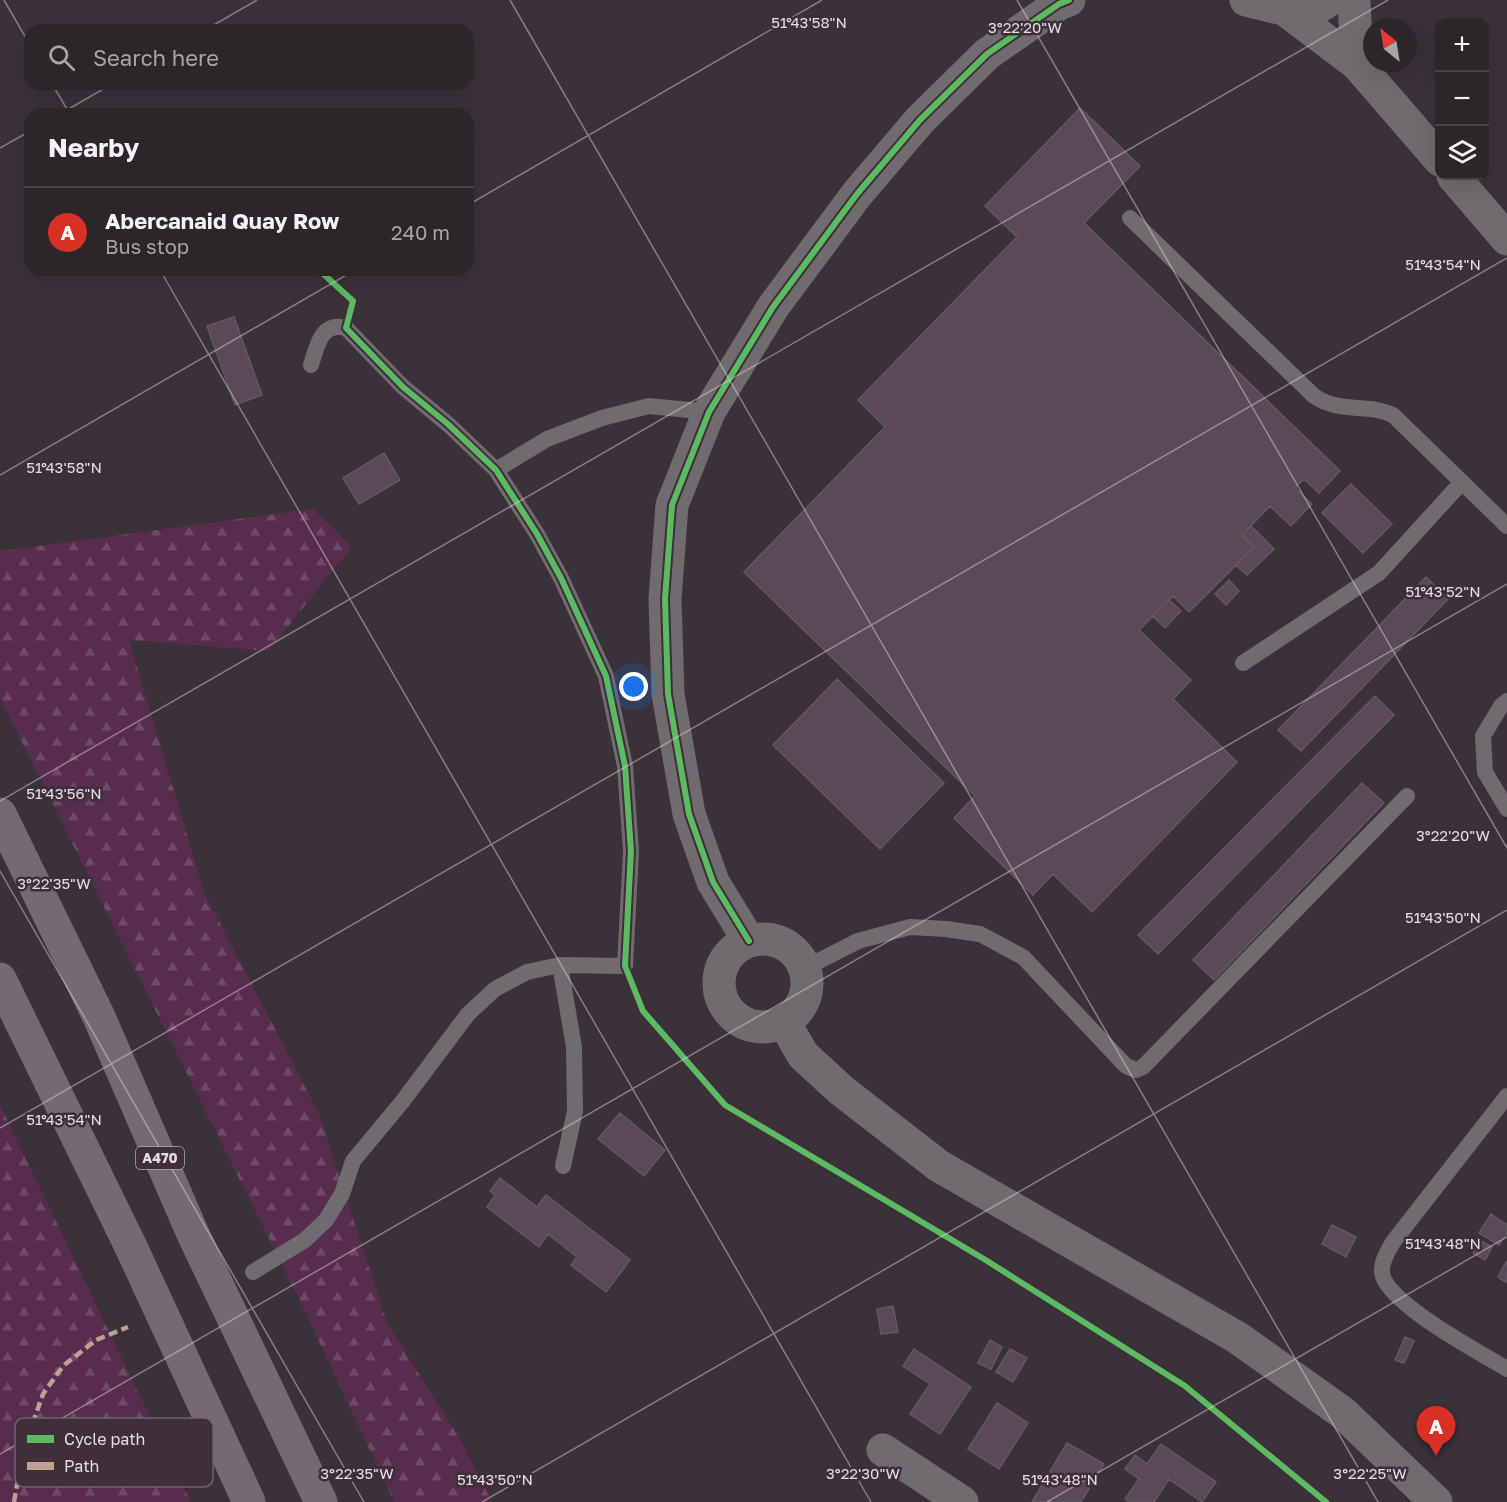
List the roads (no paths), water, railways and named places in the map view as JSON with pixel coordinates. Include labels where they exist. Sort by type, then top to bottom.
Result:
[{"type":"highway","name":"A470","points":[[0,814],[99,1017],[193,1234],[321,1502]]},
{"type":"highway","points":[[0,979],[131,1246],[210,1418]]},
{"type":"highway","points":[[213,1424],[249,1502]]},
{"type":"street","points":[[749,941],[713,882],[689,814],[668,694],[665,599],[672,505],[709,412],[773,307],[857,194],[920,120],[987,54],[1059,4],[1069,0]]},
{"type":"street","points":[[1266,4],[1307,10],[1329,0]]},
{"type":"street","points":[[1354,0],[1357,64]]},
{"type":"street","points":[[1266,4],[1357,64],[1435,154]]},
{"type":"street","points":[[1456,180],[1507,239]]},
{"type":"street","points":[[763,939],[778,941],[790,948],[800,958],[805,968],[807,986],[804,1000],[796,1013],[784,1022],[763,1026],[742,1022],[730,1013],[723,1001],[719,987],[720,972],[726,959],[736,948],[749,941],[763,939]]},
{"type":"street","points":[[784,1022],[803,1055],[841,1090],[939,1166],[1238,1338],[1343,1413],[1436,1502]]},
{"type":"street","points":[[883,1450],[962,1502]]},
{"type":"lane","points":[[1130,218],[1314,396],[1332,405],[1377,410],[1393,415],[1507,526]]},
{"type":"lane","points":[[253,1272],[305,1240],[326,1220],[342,1194],[353,1161],[402,1102],[468,1014],[495,989],[527,972],[560,964],[625,966],[631,851],[625,766],[606,676],[561,578],[537,534],[496,470],[449,425],[403,387],[346,328],[339,326],[325,331],[320,336],[311,365]]},
{"type":"lane","points":[[496,470],[547,439],[602,418],[649,406],[709,412]]},
{"type":"lane","points":[[1243,663],[1379,573],[1462,482]]},
{"type":"lane","points":[[1507,701],[1501,706],[1484,736],[1485,772],[1507,809]]},
{"type":"lane","points":[[805,968],[858,941],[910,927],[980,934],[1023,957],[1126,1066],[1136,1070],[1143,1067],[1407,796]]},
{"type":"lane","points":[[560,964],[574,1047],[575,1111],[563,1166]]},
{"type":"lane","points":[[1507,1096],[1393,1242],[1385,1256],[1382,1273],[1389,1289],[1411,1309],[1507,1369]]},
{"type":"place","name":"Abercanaid Quay Row","points":[[1436,1456]]}]
